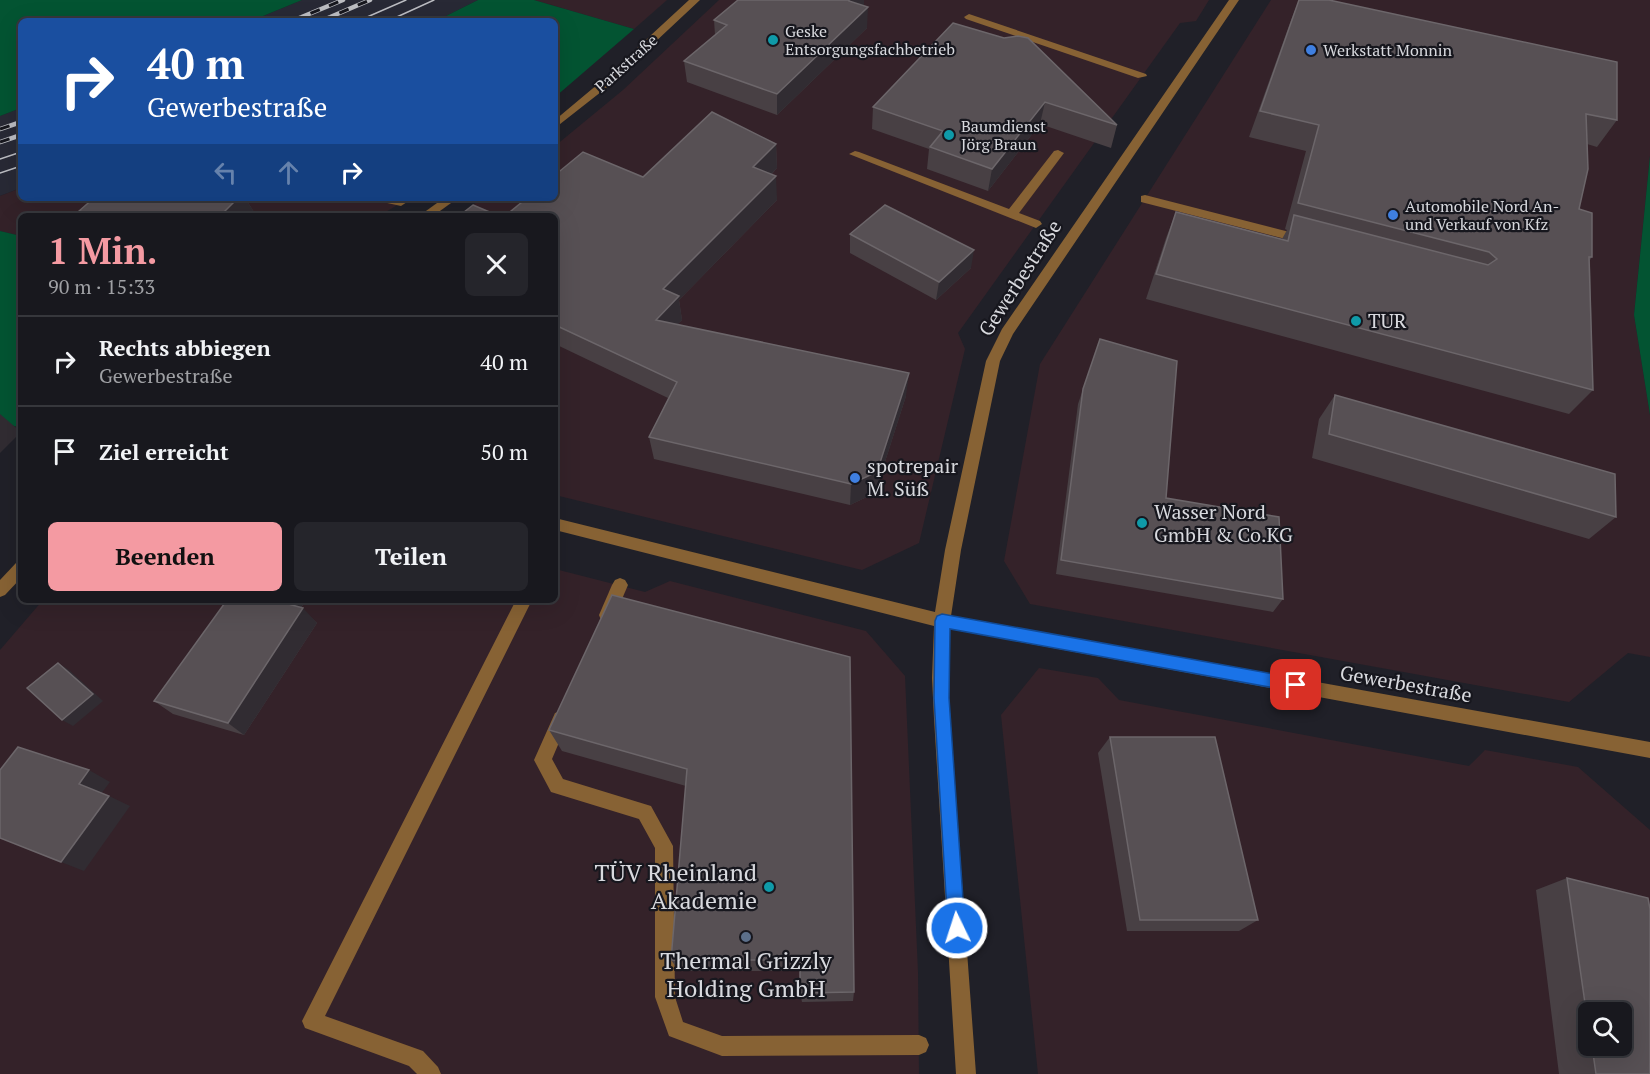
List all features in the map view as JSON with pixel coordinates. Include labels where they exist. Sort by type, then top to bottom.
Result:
[{"type":"street","name":"Parkstraße","points":[[558,123],[602,86],[695,0]]},
{"type":"street","name":"Gewerbestraße","points":[[966,1074],[942,719],[940,678],[942,621],[959,517],[995,355],[1011,326],[1234,0]]},
{"type":"street","points":[[969,17],[1142,76]]},
{"type":"street","points":[[1011,215],[1059,153]]},
{"type":"street","points":[[855,154],[1036,224]]},
{"type":"street","points":[[1145,199],[1313,243]]},
{"type":"street","points":[[396,201],[401,202]]},
{"type":"street","points":[[430,213],[448,201]]},
{"type":"street","name":"Gewerbestraße","points":[[558,525],[942,621],[1650,750]]},
{"type":"street","points":[[0,590],[18,571]]},
{"type":"street","points":[[601,629],[620,585]]},
{"type":"street","points":[[431,1074],[416,1058],[312,1021],[522,603]]},
{"type":"street","points":[[567,705],[543,760],[557,786],[645,812],[664,846],[665,997],[676,1029],[722,1046],[919,1045]]},
{"type":"shaded area","points":[[302,0],[478,0],[442,18],[258,18]]},
{"type":"shaded area","points":[[534,0],[667,0],[634,29]]},
{"type":"shaded area","points":[[719,0],[1209,0],[1196,21],[1180,23],[958,333],[965,349],[919,543],[862,570],[558,496],[558,213],[461,213],[479,201],[558,201],[558,144],[623,90]]},
{"type":"shaded area","points":[[1271,0],[1650,0],[1650,156],[1634,315],[1650,415],[1650,657],[1628,653],[1569,702],[1030,604],[1004,561],[1040,364]]},
{"type":"shaded area","points":[[18,109],[18,189],[0,196],[0,116]]},
{"type":"shaded area","points":[[18,189],[18,201],[404,201],[384,213],[18,213],[18,235],[0,231],[0,196]]},
{"type":"shaded area","points":[[558,570],[645,592],[670,581],[866,631],[905,676],[918,972],[919,1074],[0,1074],[0,650],[40,603],[558,603]]},
{"type":"shaded area","points":[[1039,668],[1098,678],[1119,700],[1469,766],[1485,750],[1578,767],[1650,830],[1650,1074],[1038,1074],[1001,715]]},
{"type":"green space","points":[[0,0],[302,0],[258,18],[18,18],[18,109],[0,116]]},
{"type":"green space","points":[[478,0],[534,0],[634,29],[558,94],[558,18],[442,18]]},
{"type":"green space","points":[[1650,156],[1650,415],[1634,315]]},
{"type":"green space","points":[[0,231],[18,235],[18,427],[0,422]]},
{"type":"building","points":[[738,0],[849,0],[868,7],[777,94],[684,61],[727,25],[714,20]]},
{"type":"building","points":[[1299,0],[1329,0],[1617,62],[1617,120],[1586,114],[1588,169],[1579,209],[1592,213],[1592,257],[1589,257],[1593,390],[1156,274],[1176,212],[1288,241],[1294,215],[1488,265],[1497,259],[1489,252],[1298,203],[1319,125],[1260,111]]},
{"type":"building","points":[[953,23],[1004,38],[1018,36],[1028,38],[1117,125],[1045,102],[992,169],[930,147],[943,131],[873,107]]},
{"type":"building","points":[[712,112],[776,144],[753,167],[776,176],[663,289],[679,296],[656,320],[909,373],[877,472],[851,484],[649,437],[677,382],[558,326],[558,213],[509,213],[523,201],[558,201],[558,173],[583,152],[643,177]]},
{"type":"building","points":[[91,201],[235,201],[223,213],[87,213],[79,211]]},
{"type":"building","points":[[473,205],[492,213],[463,213]]},
{"type":"building","points":[[885,205],[974,250],[939,282],[850,234]]},
{"type":"building","name":"Wasser Nord GmbH & Co.KG","points":[[1100,339],[1177,361],[1166,498],[1279,517],[1283,599],[1061,560],[1083,389]]},
{"type":"building","points":[[1335,395],[1615,474],[1616,517],[1329,434]]},
{"type":"building","name":"TÜV Rheinland Akademie","points":[[612,595],[850,657],[854,992],[800,993],[800,960],[671,960],[687,769],[549,730]]},
{"type":"building","points":[[225,603],[285,603],[303,608],[228,723],[154,701]]},
{"type":"building","points":[[58,663],[93,694],[62,720],[27,688]]},
{"type":"building","points":[[1110,737],[1215,737],[1258,920],[1140,920]]},
{"type":"building","points":[[18,747],[89,770],[79,784],[109,796],[61,862],[0,838],[0,770]]},
{"type":"building","points":[[1567,878],[1648,898],[1650,909],[1650,1074],[1596,1074],[1593,1056],[1632,1056],[1632,1002],[1585,1002]]},
{"type":"tram line","points":[[365,18],[406,0]]},
{"type":"tram line","points":[[395,18],[434,0]]},
{"type":"tram line","points":[[0,159],[18,153]]},
{"type":"tram line","points":[[0,173],[18,167]]},
{"type":"railway","points":[[299,18],[343,0]]},
{"type":"railway","points":[[328,18],[370,0]]},
{"type":"railway","points":[[0,129],[18,123]]},
{"type":"railway","points":[[0,142],[18,136]]},
{"type":"place","name":"Geske Entsorgungsfachbetrieb","points":[[773,40]]},
{"type":"place","name":"Werkstatt Monnin","points":[[1311,50]]},
{"type":"place","name":"Baumdienst Jörg Braun","points":[[949,135]]},
{"type":"place","name":"Automobile Nord An- und Verkauf von Kfz","points":[[1393,215]]},
{"type":"place","name":"TUR","points":[[1356,321]]},
{"type":"place","name":"spotrepair M. Süß","points":[[855,478]]},
{"type":"place","name":"Wasser Nord GmbH & Co.KG","points":[[1142,523]]},
{"type":"place","name":"TÜV Rheinland Akademie","points":[[769,887]]},
{"type":"place","name":"Thermal Grizzly Holding GmbH","points":[[746,937]]},
{"type":"route","points":[[957,928],[940,678],[942,621],[1296,685]]}]
